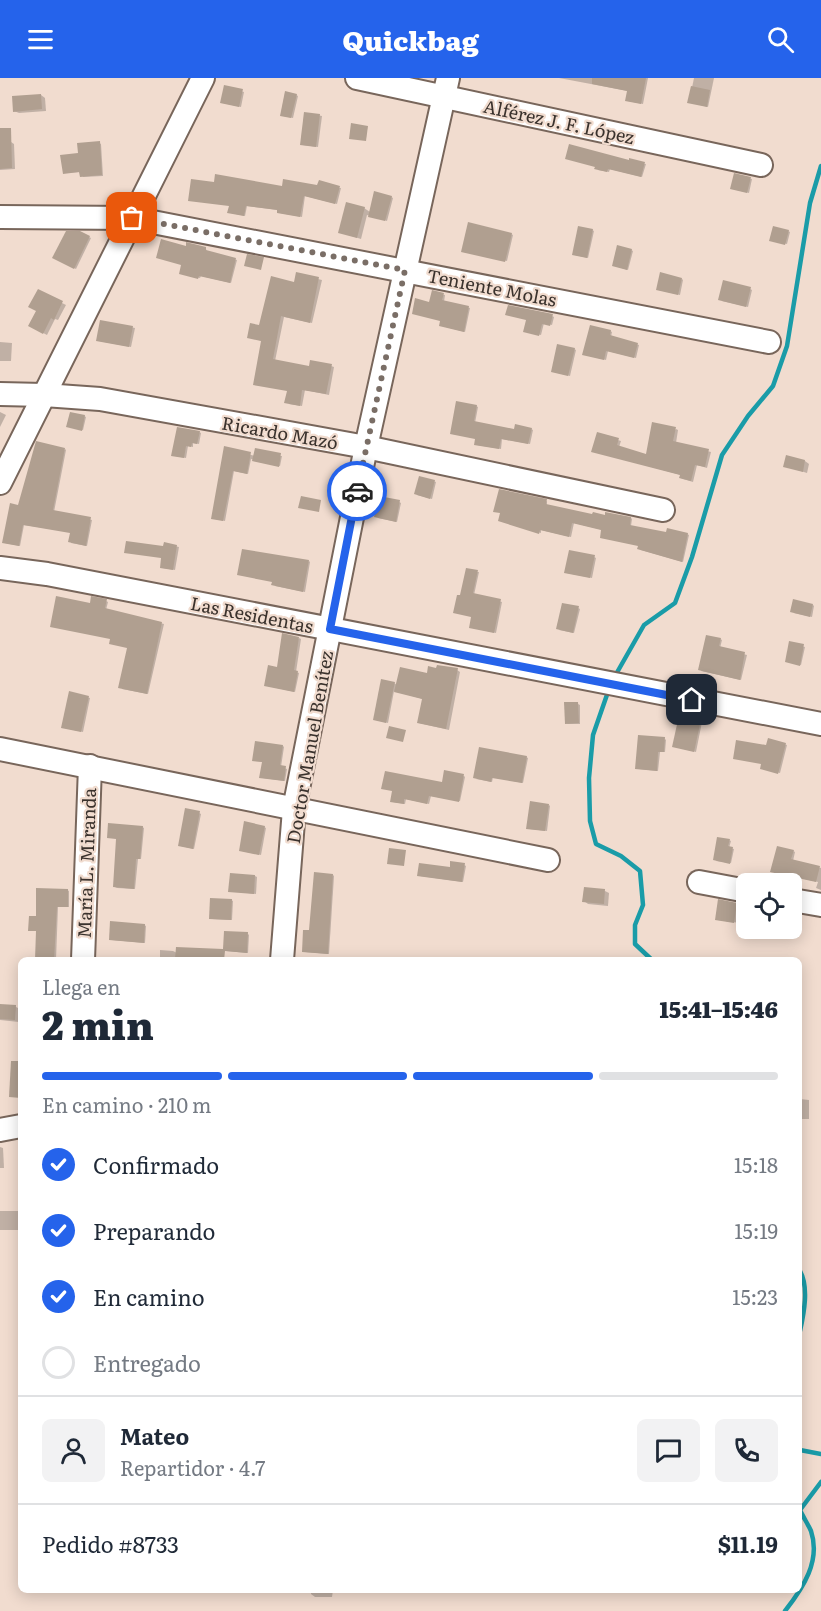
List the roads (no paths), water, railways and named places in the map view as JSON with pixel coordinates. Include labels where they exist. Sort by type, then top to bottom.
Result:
[{"type":"street","points":[[0,483],[203,78]]},
{"type":"street","name":"Alférez J. F. López","points":[[357,78],[446,87],[761,165]]},
{"type":"street","name":"Doctor Manuel Benítez","points":[[282,957],[294,809],[366,447],[446,87]]},
{"type":"street","name":"Teniente Molas","points":[[0,217],[132,218],[769,342]]},
{"type":"street","name":"Ricardo Mazó","points":[[0,394],[44,394],[100,399],[366,447],[663,510]]},
{"type":"street","name":"Las Residentas","points":[[0,568],[48,574],[821,724]]},
{"type":"street","points":[[0,749],[548,860]]},
{"type":"street","name":"María L. Miranda","points":[[83,957],[90,766]]},
{"type":"street","points":[[699,882],[736,889]]},
{"type":"street","points":[[802,902],[821,905]]},
{"type":"street","points":[[0,1130],[18,1127]]},
{"type":"waterway","points":[[615,676],[644,625],[675,603],[692,557],[722,455],[748,416],[773,386],[787,346],[810,203],[821,166]]},
{"type":"waterway","points":[[609,689],[593,735],[589,778],[590,821],[596,844],[621,856],[640,871],[643,905],[635,925],[635,944],[649,957]]},
{"type":"waterway","points":[[802,1275],[805,1292],[802,1320]]},
{"type":"waterway","points":[[802,1450],[821,1454]]},
{"type":"waterway","points":[[802,1507],[821,1482]]},
{"type":"waterway","points":[[802,1514],[811,1531],[814,1553],[802,1586]]},
{"type":"waterway","points":[[785,1611],[798,1593]]}]
